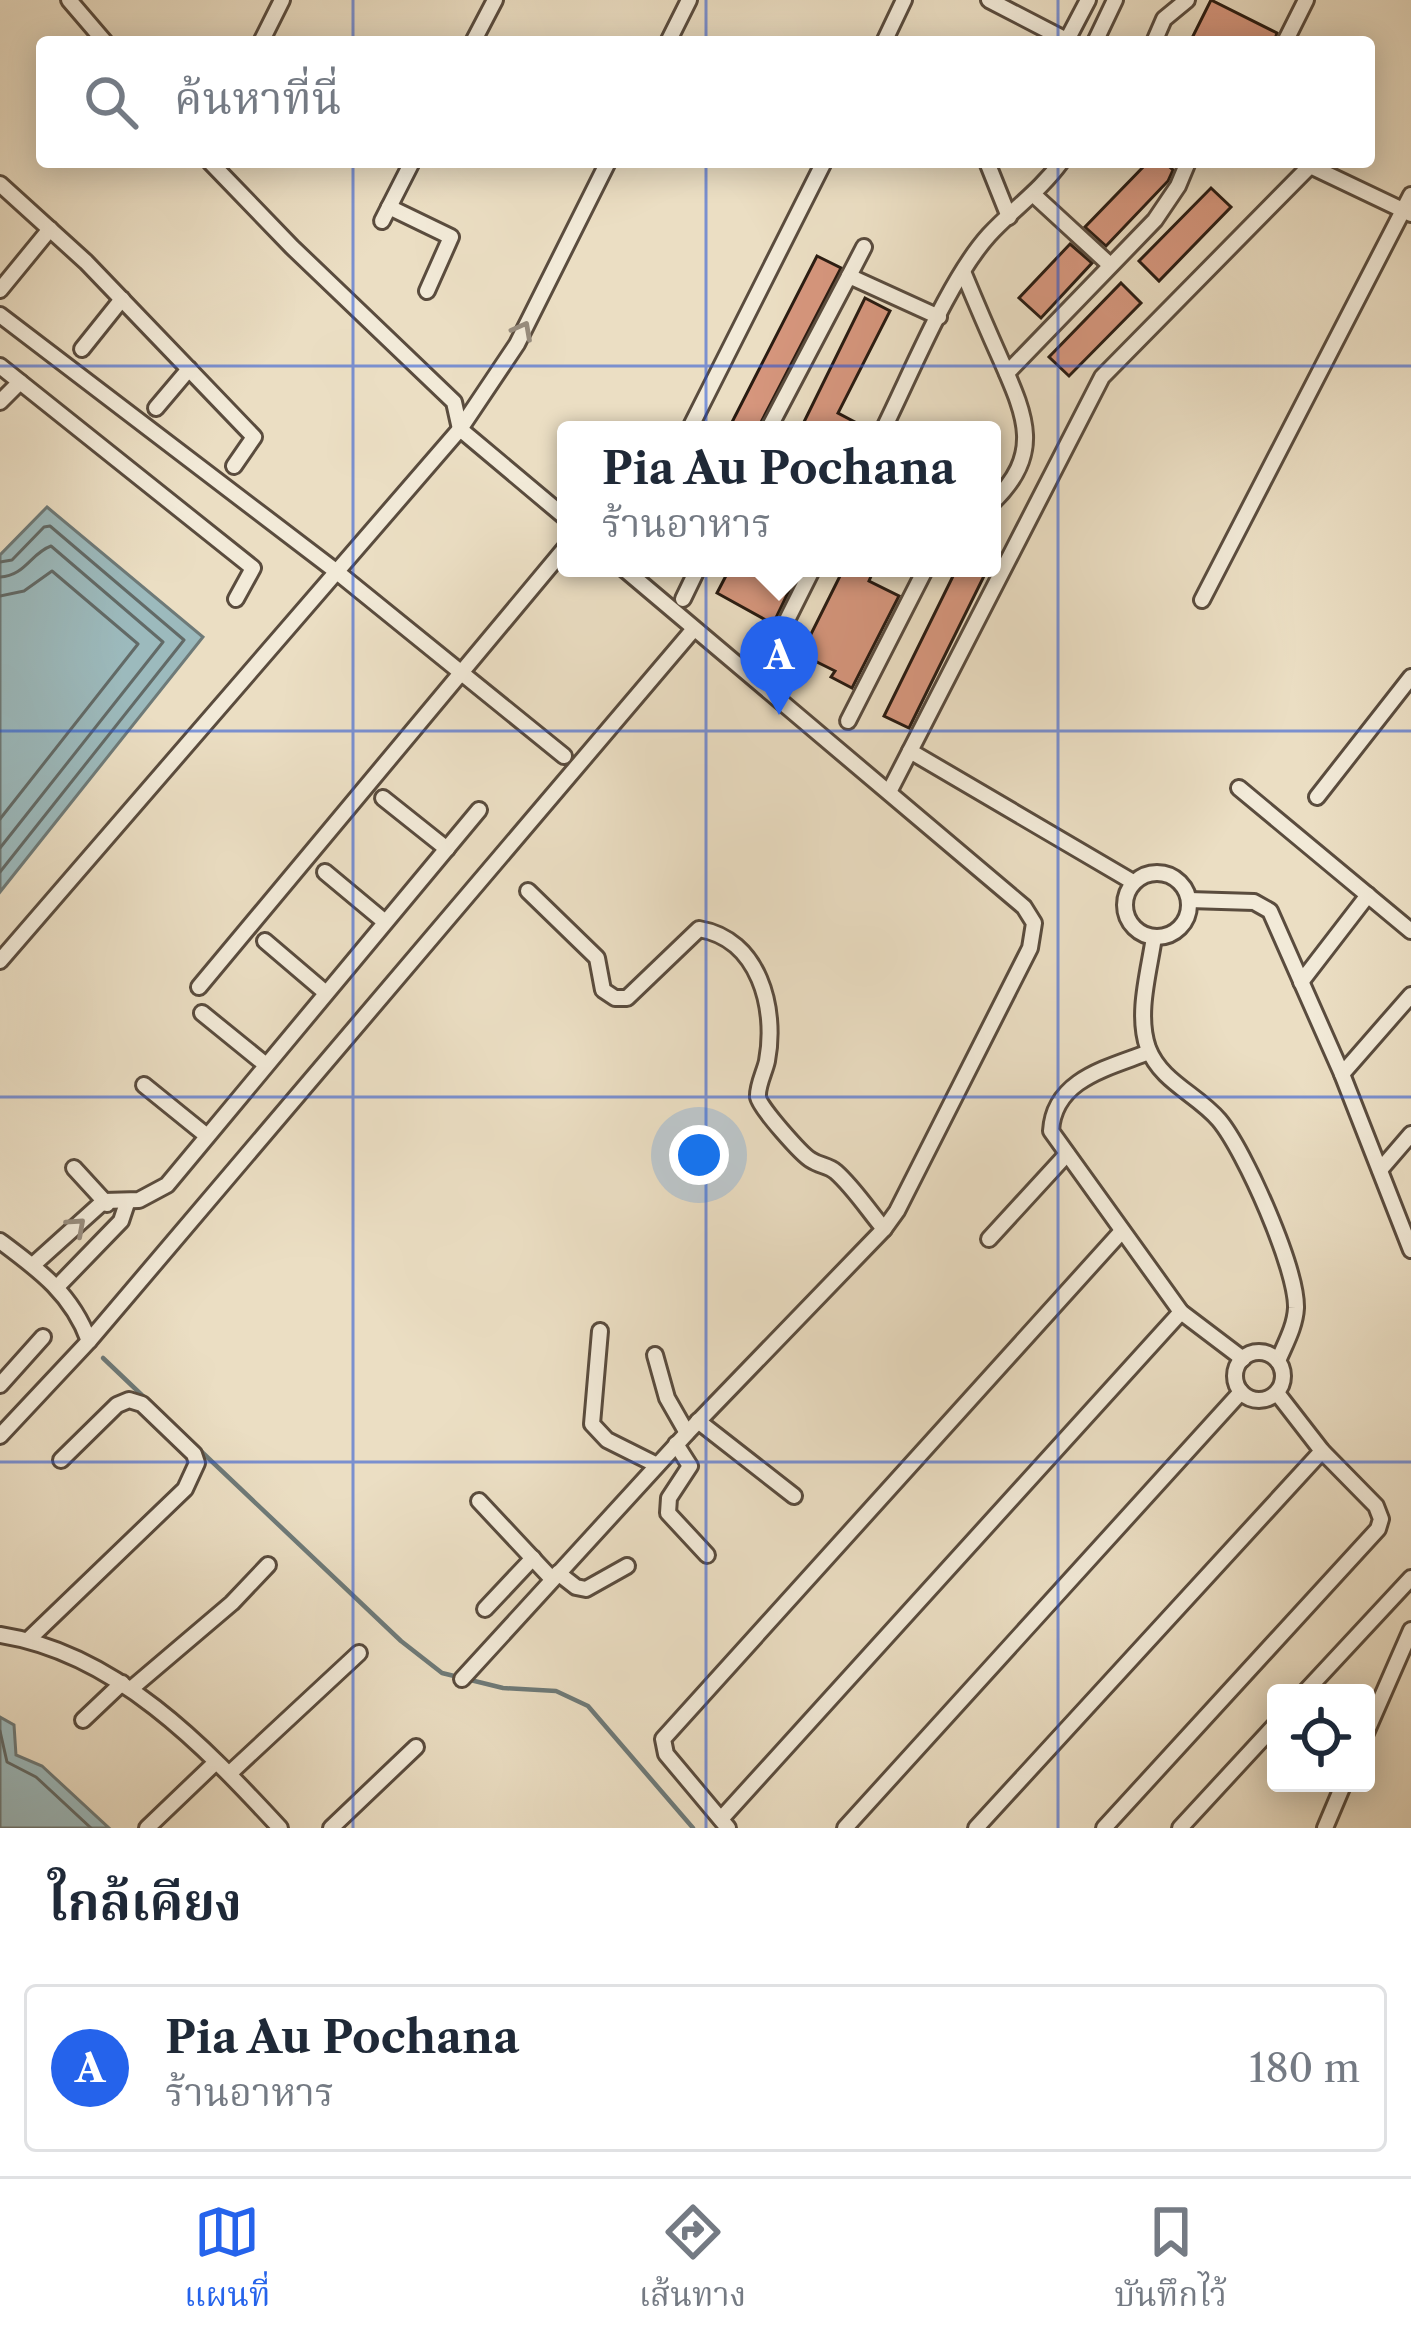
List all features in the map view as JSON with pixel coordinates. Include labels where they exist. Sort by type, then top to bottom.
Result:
[{"type":"street","points":[[69,0],[100,36]]},
{"type":"street","points":[[264,36],[282,0]]},
{"type":"street","points":[[476,36],[495,0]]},
{"type":"street","points":[[671,36],[689,0]]},
{"type":"street","points":[[887,36],[904,0]]},
{"type":"street","points":[[988,0],[1059,36]]},
{"type":"street","points":[[1070,36],[1088,0]]},
{"type":"street","points":[[1099,36],[1114,0]]},
{"type":"street","points":[[1157,36],[1164,20],[1187,0]]},
{"type":"street","points":[[1288,36],[1306,0]]},
{"type":"street","points":[[1038,25],[1041,36]]},
{"type":"street","points":[[216,168],[292,248],[454,402],[460,429],[557,510]]},
{"type":"street","points":[[409,168],[386,214],[451,237],[427,291]]},
{"type":"street","points":[[0,961],[460,429],[517,344],[605,168]]},
{"type":"street","points":[[693,421],[821,168]]},
{"type":"street","points":[[989,168],[1009,217]]},
{"type":"street","points":[[887,421],[939,317],[987,236],[1034,195],[1055,168]]},
{"type":"street","points":[[1007,373],[1155,220],[1186,168]]},
{"type":"street","points":[[1001,574],[1102,376],[1301,168]]},
{"type":"street","points":[[1313,168],[1407,213]]},
{"type":"street","points":[[0,184],[122,299],[254,437],[235,466]]},
{"type":"street","points":[[1034,195],[1109,264]]},
{"type":"street","points":[[1202,600],[1407,213],[1411,195]]},
{"type":"street","points":[[0,290],[50,229]]},
{"type":"street","points":[[773,421],[864,247]]},
{"type":"street","points":[[964,274],[1024,413],[1024,457],[1001,494]]},
{"type":"street","points":[[849,276],[939,317]]},
{"type":"street","points":[[82,349],[122,299]]},
{"type":"street","points":[[0,315],[337,572],[564,756]]},
{"type":"street","points":[[0,366],[253,568],[236,599]]},
{"type":"street","points":[[156,408],[189,369]]},
{"type":"street","points":[[0,402],[20,382]]},
{"type":"street","points":[[199,987],[557,557]]},
{"type":"street","points":[[462,1678],[884,1228],[1023,962],[1034,923],[1024,907],[632,577]]},
{"type":"street","points":[[683,599],[694,577]]},
{"type":"street","points":[[769,656],[808,577]]},
{"type":"street","points":[[848,721],[921,577]]},
{"type":"street","points":[[889,792],[999,577]]},
{"type":"street","points":[[0,1436],[89,1341],[693,630]]},
{"type":"street","points":[[1317,797],[1411,676]]},
{"type":"street","points":[[910,752],[1133,882]]},
{"type":"street","points":[[1239,788],[1411,932]]},
{"type":"street","points":[[383,798],[447,849]]},
{"type":"street","points":[[33,1265],[104,1201],[127,1203],[159,1192],[479,810]]},
{"type":"street","points":[[325,872],[385,922]]},
{"type":"street","points":[[1150,872],[1171,875],[1189,900],[1180,927],[1164,937],[1135,929],[1124,902],[1133,882],[1150,872]]},
{"type":"street","points":[[528,891],[597,958],[603,989],[615,998],[627,998],[699,929],[719,932],[758,970],[767,997],[771,1027],[758,1096],[765,1110],[808,1159],[841,1177],[884,1228]]},
{"type":"street","points":[[1301,982],[1368,895]]},
{"type":"street","points":[[1189,900],[1264,905],[1342,1074],[1411,1250]]},
{"type":"street","points":[[1154,937],[1142,1027],[1150,1052],[1168,1078],[1217,1117],[1239,1150],[1268,1211],[1296,1310],[1277,1361]]},
{"type":"street","points":[[265,941],[326,993]]},
{"type":"street","points":[[1342,1074],[1411,994]]},
{"type":"street","points":[[202,1013],[266,1065]]},
{"type":"street","points":[[1150,1052],[1066,1089],[1052,1113],[1051,1131],[1181,1312],[1243,1359]]},
{"type":"street","points":[[144,1084],[207,1136]]},
{"type":"street","points":[[1381,1170],[1411,1134]]},
{"type":"street","points":[[989,1238],[1067,1154]]},
{"type":"street","points":[[74,1168],[122,1221]]},
{"type":"street","points":[[58,1286],[122,1221],[127,1203]]},
{"type":"street","points":[[1122,1231],[663,1739],[666,1754],[724,1824],[1181,1312]]},
{"type":"street","points":[[0,1241],[58,1286],[75,1308],[89,1341]]},
{"type":"street","points":[[600,1331],[592,1424],[607,1440],[657,1465]]},
{"type":"street","points":[[0,1385],[43,1336]]},
{"type":"street","points":[[1261,1352],[1277,1361],[1283,1377],[1277,1393],[1258,1400],[1241,1392],[1235,1375],[1243,1359],[1261,1352]]},
{"type":"street","points":[[655,1355],[667,1399],[687,1433],[690,1466],[669,1498],[668,1513],[707,1555]]},
{"type":"street","points":[[845,1828],[1241,1392]]},
{"type":"street","points":[[1104,1828],[1378,1529],[1381,1519],[1376,1506],[1322,1451],[1277,1393]]},
{"type":"street","points":[[29,1639],[185,1489],[197,1463],[194,1454],[142,1404],[129,1400],[61,1460]]},
{"type":"street","points":[[687,1433],[794,1496]]},
{"type":"street","points":[[976,1828],[1322,1451]]},
{"type":"street","points":[[478,1501],[533,1558],[576,1587],[586,1589],[627,1566]]},
{"type":"street","points":[[485,1609],[533,1558]]},
{"type":"street","points":[[83,1720],[232,1604],[268,1565]]},
{"type":"street","points":[[1312,1684],[1411,1578]]},
{"type":"street","points":[[1375,1712],[1411,1630]]},
{"type":"street","points":[[0,1635],[29,1639],[88,1663],[127,1686],[230,1773],[280,1828]]},
{"type":"street","points":[[230,1773],[359,1653]]},
{"type":"street","points":[[1180,1828],[1267,1734]]},
{"type":"street","points":[[331,1828],[416,1748]]},
{"type":"street","points":[[147,1828],[216,1762]]},
{"type":"street","points":[[1325,1828],[1340,1792]]},
{"type":"water","points":[[47,507],[203,637],[0,892],[0,555]]},
{"type":"water","points":[[0,1717],[14,1725],[16,1755],[42,1766],[109,1828],[0,1828]]},
{"type":"building","points":[[1211,0],[1277,33],[1276,36],[1193,36]]},
{"type":"building","points":[[1142,168],[1173,170],[1106,246],[1085,227]]},
{"type":"building","points":[[1211,188],[1231,207],[1159,281],[1139,261]]},
{"type":"building","points":[[1070,244],[1092,263],[1041,318],[1019,298]]},
{"type":"building","points":[[817,256],[841,268],[762,421],[733,421]]},
{"type":"building","points":[[1121,283],[1141,303],[1069,376],[1049,357]]},
{"type":"building","points":[[865,298],[890,311],[838,413],[853,421],[804,421]]},
{"type":"building","points":[[725,577],[796,577],[773,624],[717,593]]},
{"type":"building","points":[[840,577],[871,577],[869,581],[899,596],[852,688],[831,677],[835,671],[801,654]]},
{"type":"building","points":[[953,577],[984,577],[909,728],[884,716]]},
{"type":"waterway","points":[[103,1358],[147,1400]]},
{"type":"waterway","points":[[185,1436],[401,1641],[442,1673],[503,1688],[556,1691],[588,1706],[693,1828]]},
{"type":"place","name":"Pia Au Pochana","points":[[779,715]]}]
